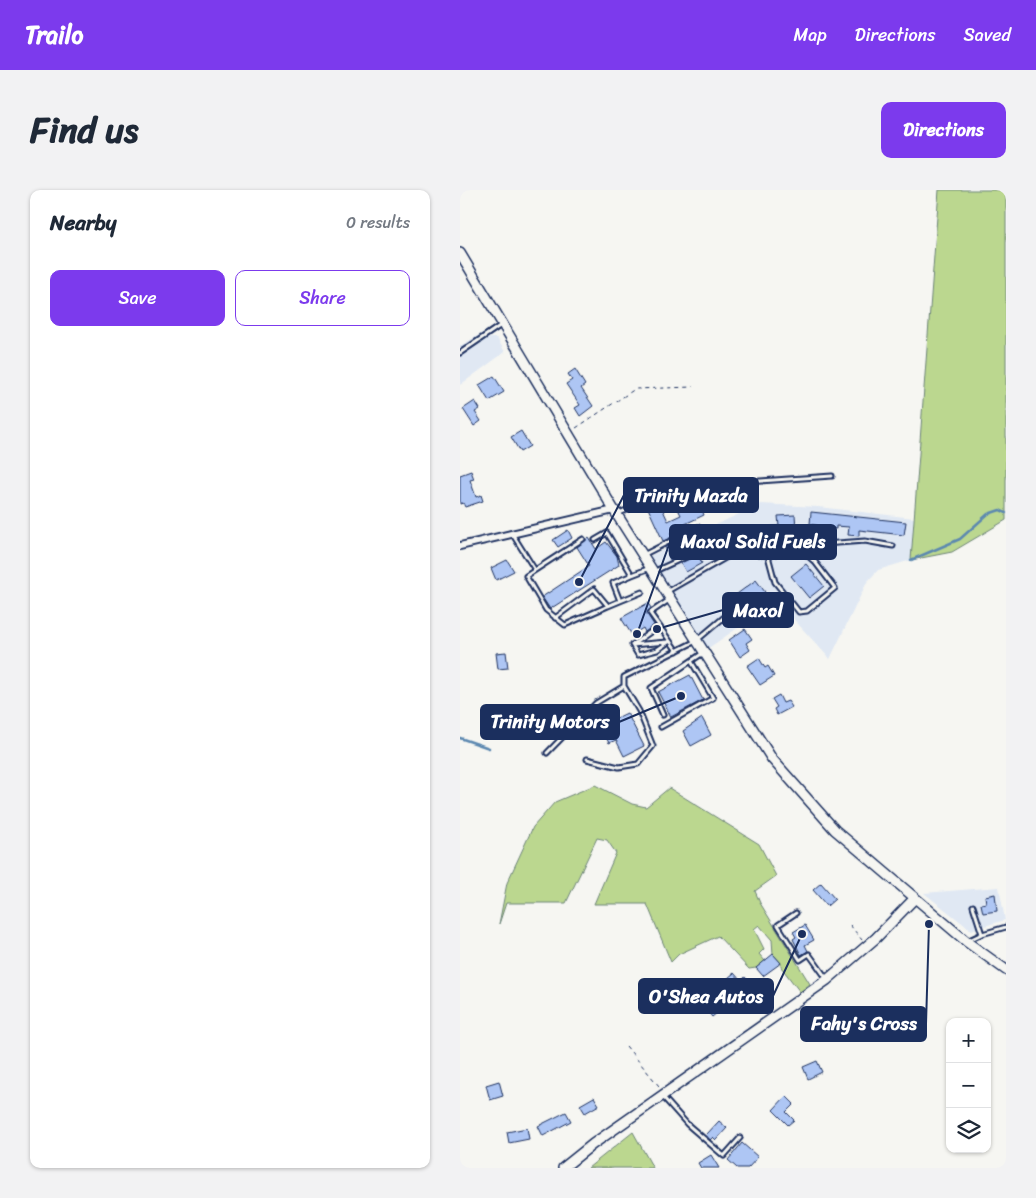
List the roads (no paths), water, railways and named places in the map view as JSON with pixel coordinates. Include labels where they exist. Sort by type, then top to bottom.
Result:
[{"type":"main road","points":[[461,258],[651,570],[772,759],[794,787],[835,830],[966,942],[1006,970]]},
{"type":"main road","points":[[563,1168],[593,1144],[828,980],[867,946],[916,898]]},
{"type":"street","points":[[460,546],[615,512]]},
{"type":"lane","points":[[460,353],[502,324]]},
{"type":"lane","points":[[615,512],[689,484],[832,476]]},
{"type":"lane","points":[[643,556],[698,527]]},
{"type":"lane","points":[[595,540],[607,532],[632,575]]},
{"type":"lane","points":[[513,535],[535,570]]},
{"type":"lane","points":[[583,539],[526,576],[546,610],[565,626],[642,592]]},
{"type":"lane","points":[[677,650],[650,613],[668,596],[734,553],[751,552],[768,556],[810,545],[864,541],[893,546]]},
{"type":"lane","points":[[768,556],[775,582],[799,612],[808,611],[835,588],[815,562],[799,548]]},
{"type":"lane","points":[[620,601],[613,583],[692,554]]},
{"type":"lane","points":[[555,618],[594,589],[608,606]]},
{"type":"lane","points":[[587,758],[619,767],[638,764],[653,746],[639,711],[624,686],[624,677],[696,641],[735,608]]},
{"type":"lane","points":[[632,645],[660,626]]},
{"type":"lane","points":[[632,645],[670,641]]},
{"type":"lane","points":[[632,645],[638,655],[657,650],[670,641]]},
{"type":"lane","points":[[664,715],[651,688],[704,653]]},
{"type":"lane","points":[[661,727],[712,698],[691,662]]},
{"type":"lane","points":[[547,753],[596,702],[624,686]]},
{"type":"lane","points":[[973,906],[982,934]]},
{"type":"lane","points":[[796,913],[778,925],[800,960],[809,954],[828,980]]},
{"type":"lane","points":[[966,942],[982,934],[1006,927]]},
{"type":"lane","points":[[664,1096],[687,1124],[724,1156],[740,1138]]},
{"type":"waterway","points":[[911,560],[960,539],[988,514],[1000,510],[1006,513]]},
{"type":"waterway","points":[[460,738],[489,748]]},
{"type":"place","name":"Trinity Mazda","points":[[579,582]]},
{"type":"place","name":"Maxol","points":[[657,629]]},
{"type":"place","name":"Maxol Solid Fuels","points":[[637,634]]},
{"type":"place","name":"Trinity Motors","points":[[681,696]]},
{"type":"place","name":"Fahy's Cross","points":[[929,924]]},
{"type":"place","name":"O'Shea Autos","points":[[802,934]]}]
